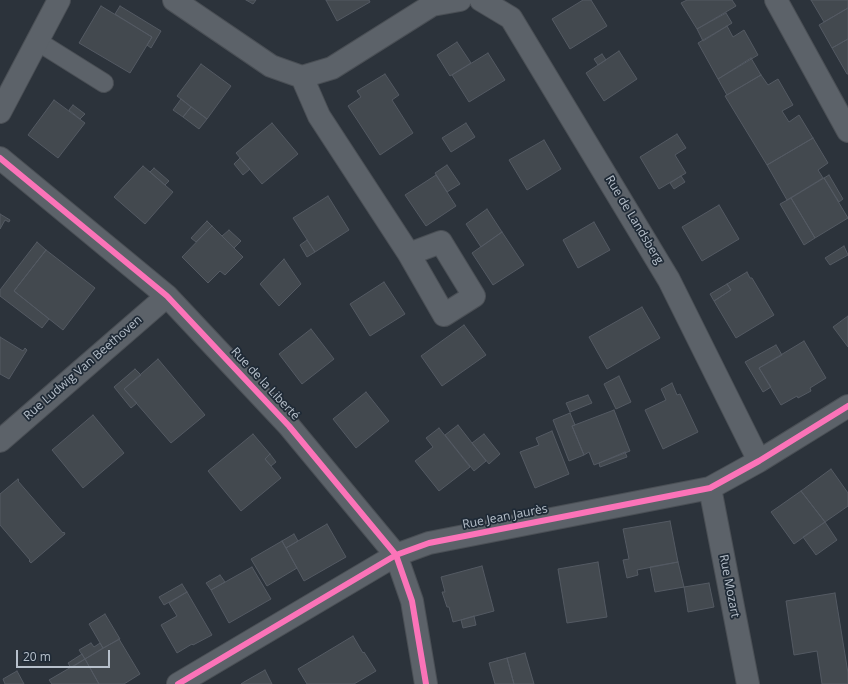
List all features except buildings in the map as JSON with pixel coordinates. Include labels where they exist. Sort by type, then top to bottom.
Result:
[{"type":"street","points":[[0,112],[59,0]]},
{"type":"street","points":[[174,0],[271,66],[302,77],[332,68],[432,5],[460,0]]},
{"type":"street","name":"Rue de Landsberg","points":[[482,0],[511,18],[670,280],[759,461]]},
{"type":"street","points":[[776,0],[848,131]]},
{"type":"street","points":[[302,77],[319,116],[409,254]]},
{"type":"street","name":"Rue de la Liberté","points":[[0,158],[167,296],[289,426],[396,556],[412,601],[426,684]]},
{"type":"street","name":"Rue Ludwig Van Beethoven","points":[[0,441],[167,296]]},
{"type":"street","name":"Rue Jean Jaurès","points":[[178,684],[396,556],[429,542],[710,488],[759,461],[848,406]]},
{"type":"street","name":"Rue Mozart","points":[[710,488],[748,684]]},
{"type":"lane","points":[[37,41],[104,83]]},
{"type":"cycle path","points":[[0,158],[167,296],[289,426],[396,555],[412,601],[426,684]]},
{"type":"cycle path","points":[[178,684],[396,555],[429,543],[710,488],[759,461],[848,406]]}]
